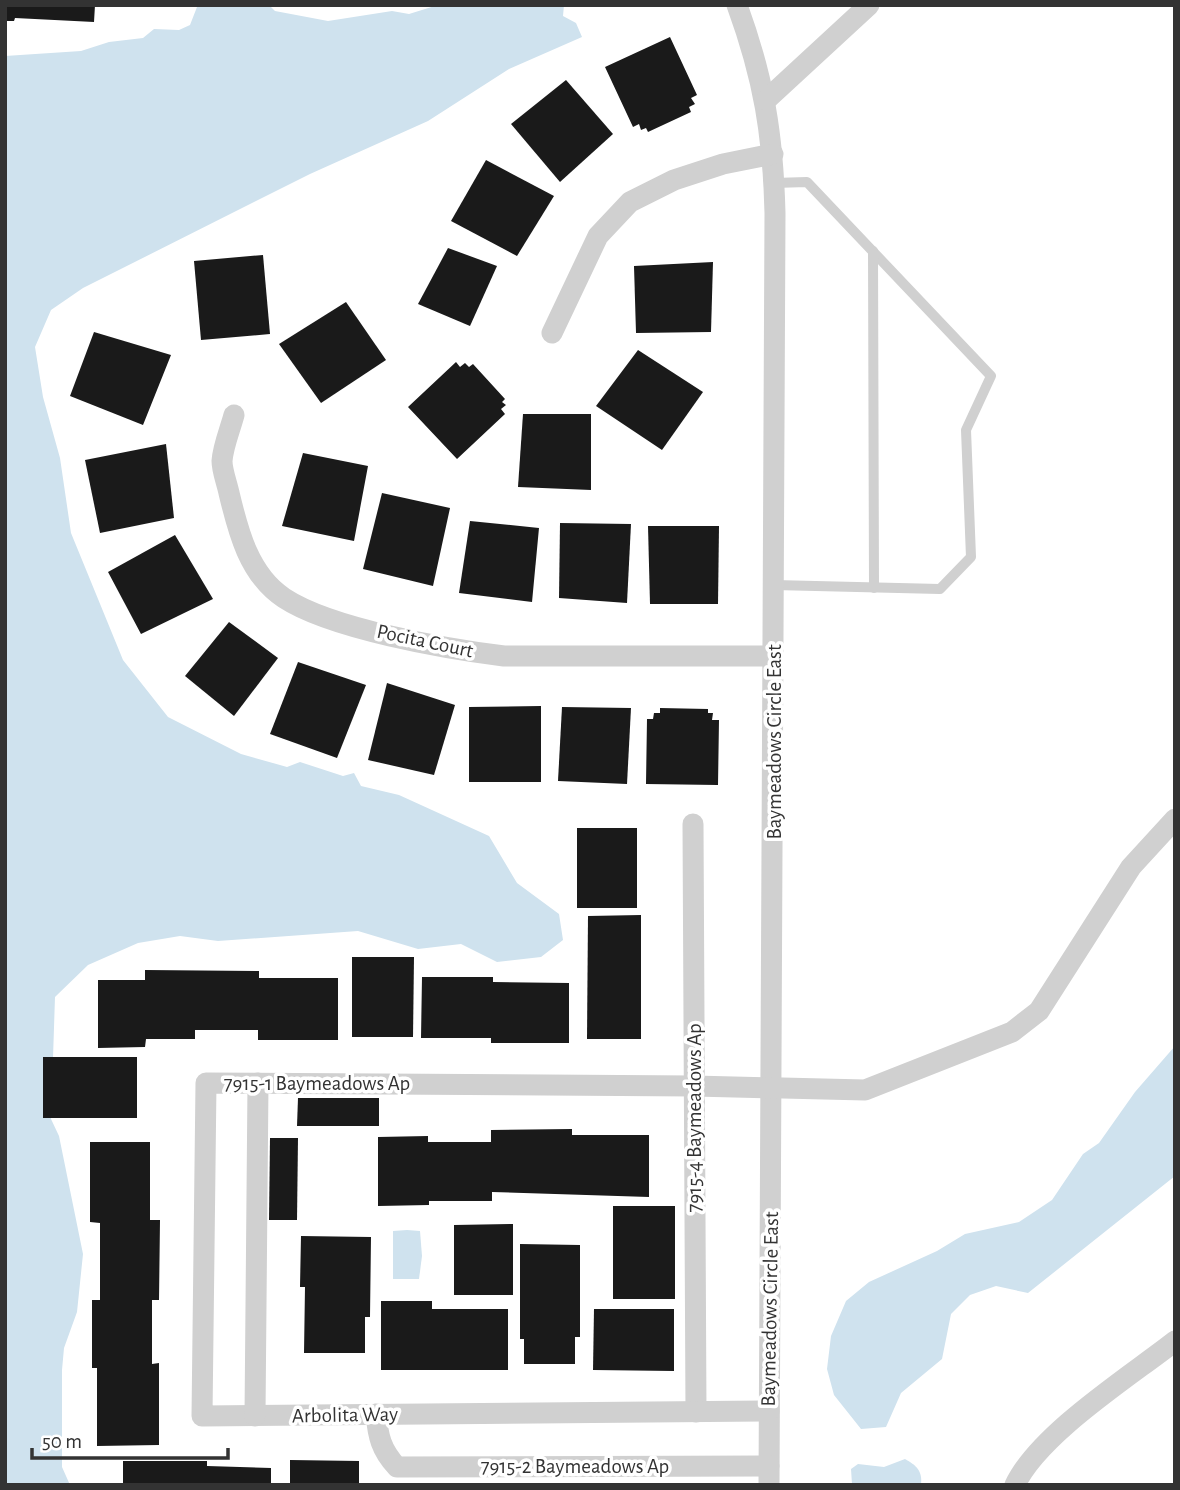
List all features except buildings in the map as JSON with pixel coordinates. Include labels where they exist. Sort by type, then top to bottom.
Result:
[{"type":"street","name":"Baymeadows Circle East","points":[[737,5],[766,100],[774,183],[775,585],[769,1475]]},
{"type":"street","points":[[766,100],[869,5]]},
{"type":"street","points":[[552,333],[598,236],[630,202],[674,180],[723,164],[773,154]]},
{"type":"street","name":"Pocita Court","points":[[234,415],[222,463],[245,550],[261,576],[282,597],[307,611],[338,622],[458,649],[504,656],[773,656]]},
{"type":"street","name":"7915-1 Baymeadows Ap","points":[[255,1416],[202,1416],[206,1083],[694,1086],[865,1090],[1012,1032],[1026,1023],[1039,1011],[1131,867],[1175,819]]},
{"type":"street","name":"7915-4 Baymeadows Ap","points":[[693,824],[696,1412]]},
{"type":"street","points":[[255,1416],[258,1083]]},
{"type":"street","points":[[1015,1485],[1023,1468],[1044,1443],[1175,1341]]},
{"type":"street","name":"Arbolita Way","points":[[255,1416],[769,1411]]},
{"type":"street","name":"7915-2 Baymeadows Ap","points":[[376,1414],[382,1445],[397,1467],[769,1475]]},
{"type":"lane","points":[[774,183],[807,182],[991,376],[966,429],[971,557],[940,589],[775,585]]},
{"type":"lane","points":[[873,251],[874,587]]},
{"type":"water","points":[[269,5],[275,11],[328,21],[392,11],[409,14],[438,5],[564,5],[563,16],[576,23],[582,37],[509,69],[428,121],[310,174],[83,288],[51,310],[35,347],[43,397],[60,458],[71,533],[123,660],[168,717],[241,754],[287,767],[300,762],[343,776],[354,773],[361,786],[399,795],[489,836],[517,883],[559,914],[563,940],[541,957],[497,962],[461,944],[418,949],[358,931],[218,941],[180,936],[138,943],[88,965],[55,997],[51,1119],[59,1136],[83,1254],[77,1312],[64,1348],[62,1370],[62,1467],[70,1485],[5,1485],[5,56],[81,51],[109,42],[143,38],[154,29],[179,30],[190,25],[197,7]]},
{"type":"water","points":[[1175,1046],[1175,1176],[1028,1293],[996,1286],[970,1295],[951,1314],[942,1359],[901,1393],[886,1427],[861,1429],[834,1395],[827,1369],[831,1336],[846,1301],[869,1282],[937,1251],[965,1234],[1019,1222],[1052,1200],[1083,1154],[1099,1143],[1135,1092]]},
{"type":"water","points":[[393,1231],[420,1231],[422,1256],[419,1279],[393,1279]]},
{"type":"water","points":[[905,1459],[918,1469],[921,1485],[852,1484],[851,1469],[858,1464],[884,1467]]}]
